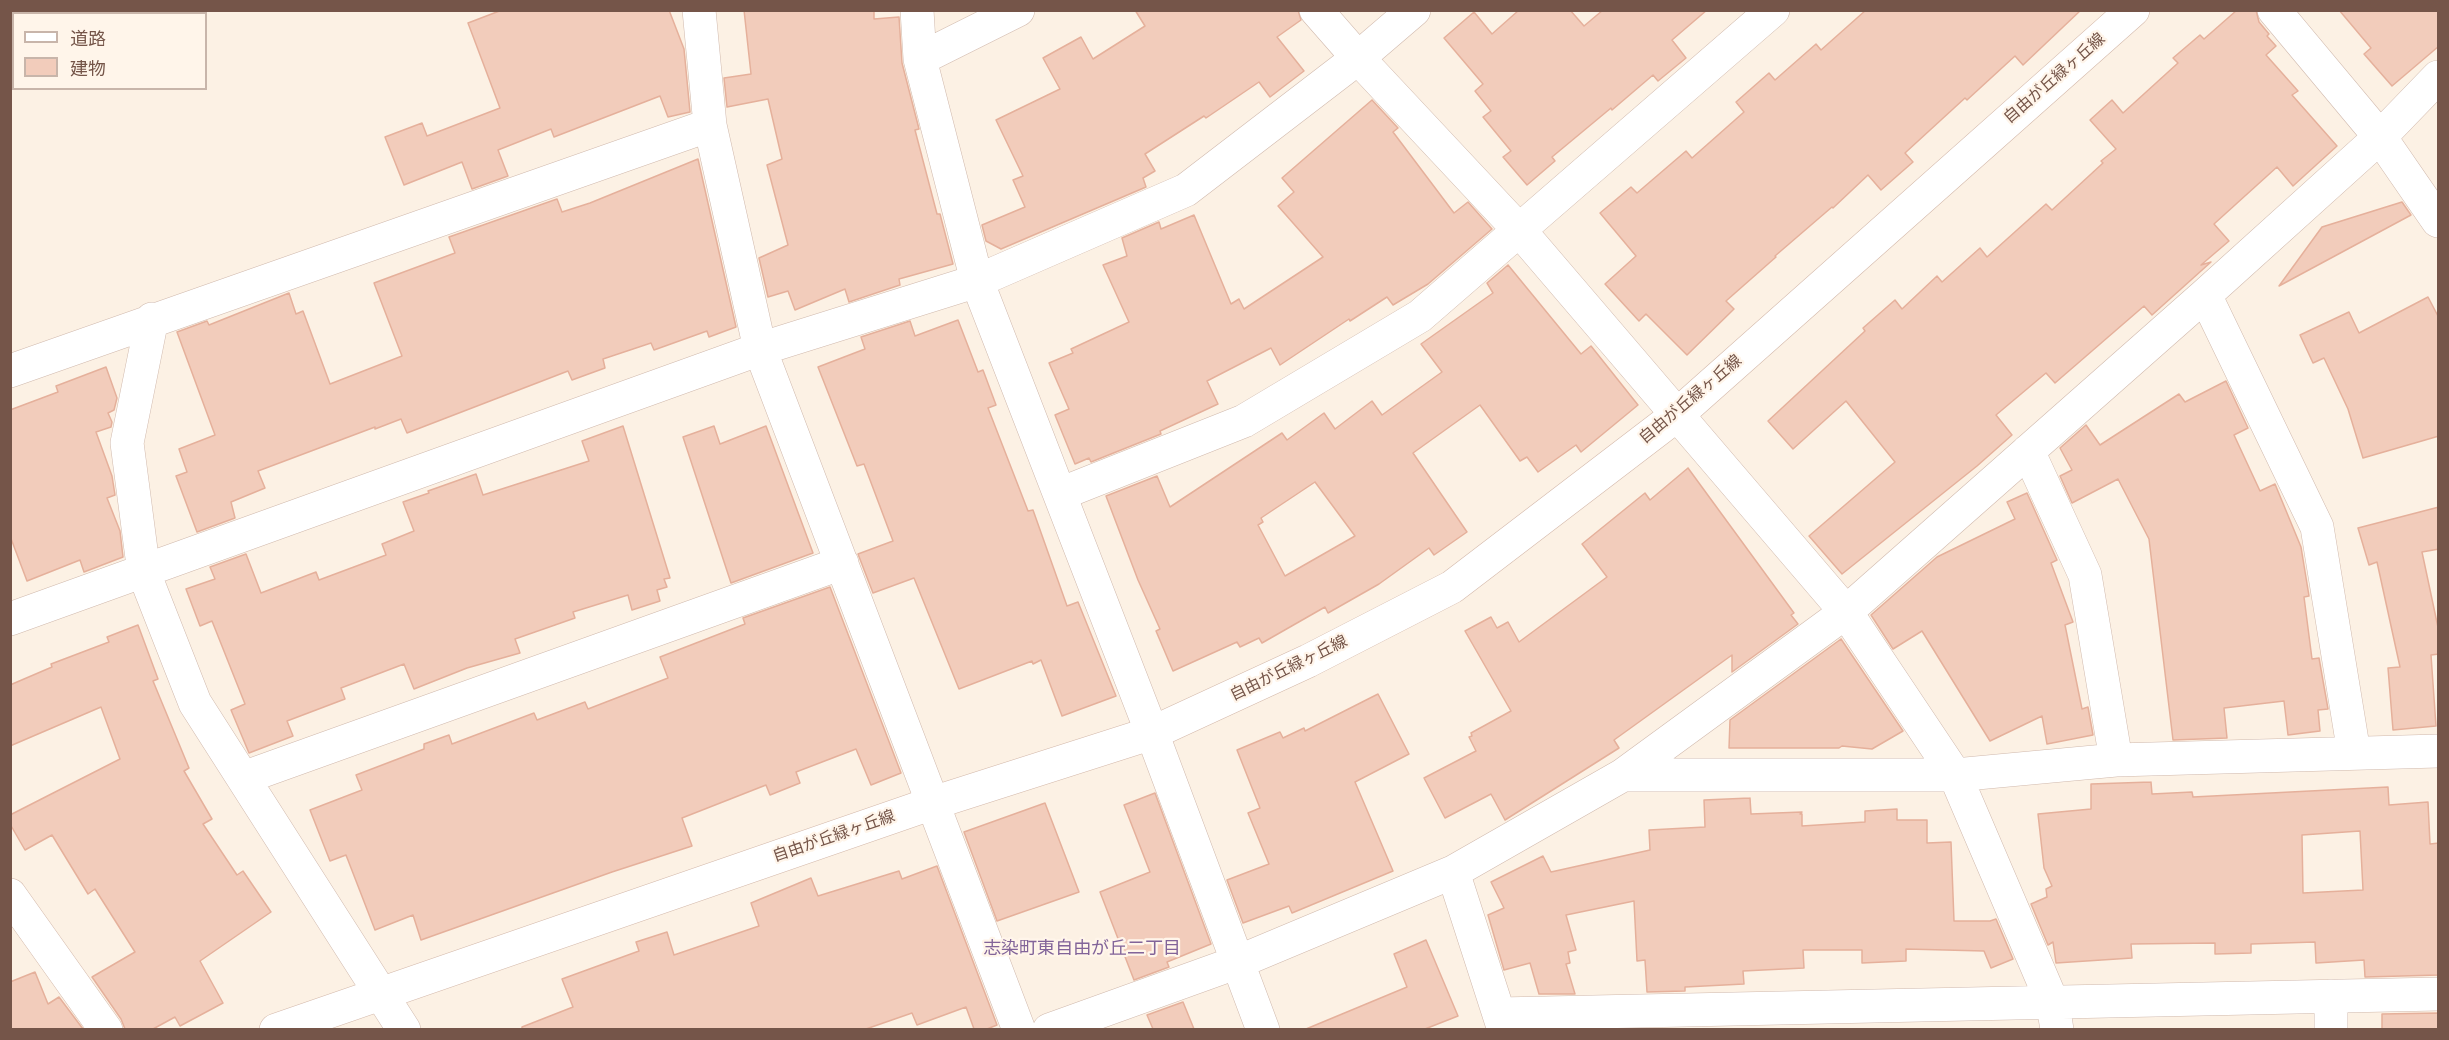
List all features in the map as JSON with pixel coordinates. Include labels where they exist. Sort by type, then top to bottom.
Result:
[{"type":"street","points":[[699,10],[710,125],[760,349],[1019,1029]]},
{"type":"street","points":[[917,10],[920,59],[977,280],[1152,733],[1263,1029]]},
{"type":"street","points":[[920,59],[1018,10]]},
{"type":"street","points":[[1316,10],[1520,231],[1846,612],[1955,775],[2055,1016]]},
{"type":"street","points":[[10,619],[144,573],[760,349],[977,280],[1186,190],[1358,58],[1414,10]]},
{"type":"street","points":[[1060,494],[1244,421],[1420,316],[1773,10]]},
{"type":"street","name":"自由が丘緑ヶ丘線","points":[[276,1029],[933,803],[1152,733],[1308,661],[1452,587],[1677,415],[2133,10]]},
{"type":"street","points":[[2274,10],[2380,137],[2439,221]]},
{"type":"street","points":[[1049,1029],[1238,962],[1453,872],[1623,776],[1846,612],[2205,295],[2380,137],[2439,77]]},
{"type":"street","points":[[10,371],[152,319],[710,125]]},
{"type":"street","points":[[2205,295],[2317,527],[2354,753]]},
{"type":"street","points":[[152,319],[127,442],[144,573],[195,703],[404,1029]]},
{"type":"street","points":[[2028,451],[2085,574],[2116,760]]},
{"type":"street","points":[[243,778],[842,563]]},
{"type":"street","points":[[1623,776],[1955,775],[2116,760],[2439,751]]},
{"type":"street","points":[[1453,872],[1501,1022],[2055,1016],[2331,996],[2439,994]]},
{"type":"street","points":[[10,895],[106,1029]]},
{"type":"street","points":[[2331,996],[2331,1029]]},
{"type":"building","points":[[502,10],[669,10],[684,49],[690,112],[668,117],[660,96],[554,137],[551,129],[498,150],[508,176],[472,189],[462,162],[404,185],[385,137],[422,123],[427,136],[500,108],[468,23]]},
{"type":"building","points":[[744,10],[874,10],[874,19],[899,17],[902,63],[919,129],[915,130],[953,264],[899,279],[900,285],[849,302],[845,289],[795,310],[788,291],[768,297],[759,258],[788,245],[767,165],[782,159],[768,99],[727,107],[724,78],[751,74]]},
{"type":"building","points":[[1135,10],[1298,10],[1301,20],[1277,37],[1304,71],[1270,97],[1259,82],[1206,118],[1204,116],[1145,154],[1155,171],[1143,178],[1146,187],[1001,249],[986,241],[982,225],[1025,207],[1013,180],[1023,176],[996,120],[1060,89],[1043,58],[1081,37],[1093,59],[1145,26]]},
{"type":"building","points":[[1519,10],[1570,10],[1584,26],[1603,10],[1707,10],[1672,40],[1686,58],[1658,81],[1653,75],[1612,110],[1611,108],[1552,157],[1555,161],[1527,185],[1503,157],[1511,151],[1483,117],[1491,111],[1475,91],[1483,84],[1444,38],[1474,12],[1492,34]]},
{"type":"building","points":[[1866,10],[2081,10],[2023,65],[2015,56],[1967,100],[1965,98],[1905,153],[1913,162],[1881,190],[1868,175],[1833,208],[1775,256],[1726,301],[1734,309],[1687,355],[1646,314],[1639,321],[1605,284],[1636,256],[1600,213],[1631,187],[1637,193],[1686,151],[1692,158],[1744,112],[1736,102],[1769,73],[1775,80],[1816,44],[1821,50]]},
{"type":"building","points":[[2237,10],[2256,10],[2259,22],[2276,46],[2266,55],[2298,91],[2292,95],[2337,146],[2293,186],[2277,167],[2214,224],[2229,241],[2201,265],[2211,262],[2152,315],[2144,306],[2055,383],[2046,373],[1996,415],[2012,435],[1977,466],[1842,574],[1809,536],[1895,462],[1846,401],[1793,449],[1768,421],[1865,331],[1863,328],[1895,300],[1902,309],[1937,276],[1942,282],[1980,248],[1987,257],[2046,204],[2052,210],[2116,149],[2090,120],[2112,100],[2123,113],[2178,63],[2173,58],[2200,35],[2204,39]]},
{"type":"building","points":[[2339,10],[2439,10],[2439,46],[2392,86],[2364,54],[2371,48]]},
{"type":"building","points":[[1372,100],[1398,128],[1393,132],[1454,213],[1468,202],[1492,229],[1428,284],[1393,305],[1387,297],[1350,321],[1349,319],[1280,365],[1271,348],[1207,381],[1218,404],[1160,431],[1161,434],[1091,462],[1089,458],[1075,464],[1055,415],[1069,409],[1049,363],[1073,353],[1071,349],[1129,322],[1103,265],[1127,256],[1122,238],[1159,222],[1161,229],[1194,215],[1231,304],[1239,299],[1244,309],[1323,257],[1278,206],[1294,192],[1282,178]]},
{"type":"building","points":[[698,159],[736,327],[709,337],[707,331],[654,350],[651,343],[603,359],[605,368],[572,380],[568,371],[407,433],[401,419],[258,471],[265,488],[231,502],[235,518],[197,532],[176,476],[187,472],[179,449],[215,435],[177,332],[207,321],[209,325],[289,293],[296,314],[303,311],[330,384],[402,356],[374,283],[455,253],[449,237],[557,199],[562,212]]},
{"type":"building","points":[[2402,202],[2411,215],[2279,286],[2322,227]]},
{"type":"building","points":[[1508,265],[1581,354],[1591,346],[1638,405],[1581,452],[1576,445],[1538,472],[1527,457],[1520,461],[1480,405],[1413,453],[1467,532],[1434,555],[1429,548],[1379,584],[1328,613],[1325,607],[1262,643],[1259,638],[1240,647],[1237,642],[1173,671],[1156,631],[1160,629],[1138,580],[1106,496],[1157,476],[1170,507],[1282,433],[1287,440],[1324,413],[1335,429],[1372,401],[1382,415],[1442,372],[1421,344],[1493,293],[1487,283]],"holes":[[[1315,482],[1355,536],[1285,576],[1258,525],[1263,522],[1261,518]]]},
{"type":"building","points":[[2428,297],[2439,318],[2439,436],[2363,458],[2348,409],[2324,358],[2313,363],[2300,335],[2349,312],[2359,333]]},
{"type":"building","points":[[958,320],[978,372],[983,370],[996,405],[988,408],[1028,511],[1033,510],[1067,606],[1078,602],[1116,696],[1062,716],[1041,660],[1033,664],[1032,661],[959,689],[914,578],[873,593],[858,554],[893,541],[864,464],[857,466],[818,367],[865,349],[861,337],[910,321],[915,336]]},
{"type":"building","points":[[106,367],[117,398],[114,410],[108,413],[112,422],[111,427],[96,432],[112,476],[115,495],[107,498],[120,531],[123,557],[84,572],[80,560],[27,581],[10,536],[10,410],[58,392],[56,386]]},
{"type":"building","points":[[2226,381],[2248,428],[2234,435],[2260,491],[2275,484],[2301,547],[2309,596],[2304,597],[2312,659],[2319,658],[2328,709],[2318,710],[2320,731],[2288,735],[2284,701],[2224,708],[2227,738],[2173,740],[2149,539],[2118,479],[2072,503],[2060,476],[2072,470],[2060,448],[2086,425],[2100,445],[2179,394],[2185,402]]},
{"type":"building","points":[[623,426],[670,578],[664,579],[667,587],[657,590],[660,601],[632,610],[628,595],[573,612],[575,618],[515,639],[520,653],[467,668],[414,689],[404,664],[341,688],[345,699],[287,721],[293,736],[249,753],[231,710],[245,704],[212,621],[200,626],[186,589],[215,579],[210,567],[246,554],[261,593],[316,572],[319,580],[386,555],[382,544],[414,531],[403,502],[476,474],[483,495],[589,461],[582,441]]},
{"type":"building","points":[[714,426],[720,444],[766,426],[813,553],[731,583],[683,437]]},
{"type":"building","points":[[1688,468],[1794,613],[1791,615],[1798,624],[1732,672],[1732,655],[1614,740],[1619,748],[1505,820],[1491,794],[1445,818],[1424,778],[1476,751],[1469,737],[1472,736],[1471,733],[1511,711],[1465,631],[1491,617],[1497,628],[1508,622],[1519,642],[1607,577],[1582,544],[1645,493],[1650,500]]},
{"type":"building","points":[[2027,493],[2057,560],[2051,563],[2073,622],[2065,625],[2082,709],[2088,707],[2093,735],[2047,744],[2042,716],[1990,741],[1922,631],[1893,649],[1871,615],[1937,557],[2015,519],[2007,502]]},
{"type":"building","points":[[2439,507],[2439,549],[2422,552],[2439,632],[2439,654],[2431,655],[2436,726],[2393,730],[2388,668],[2400,667],[2377,562],[2369,565],[2358,528]]},
{"type":"building","points":[[830,587],[901,773],[871,785],[856,749],[796,772],[800,783],[770,795],[766,785],[682,818],[692,846],[421,940],[413,915],[375,930],[346,855],[330,861],[310,810],[362,790],[356,775],[424,749],[424,744],[449,735],[452,744],[534,713],[537,720],[585,702],[588,709],[668,678],[660,657],[745,624],[743,618]]},
{"type":"building","points":[[138,625],[158,679],[153,681],[189,768],[184,771],[212,819],[203,824],[237,875],[243,871],[271,912],[200,961],[223,1003],[180,1026],[175,1017],[153,1029],[125,1029],[121,1019],[92,977],[135,952],[95,889],[88,894],[52,835],[25,850],[10,824],[10,815],[120,759],[101,707],[10,746],[10,685],[52,667],[51,664],[109,642],[107,637]]},
{"type":"building","points":[[1841,639],[1903,731],[1872,749],[1842,746],[1839,748],[1729,748],[1730,720]]},
{"type":"building","points":[[1378,694],[1409,754],[1355,782],[1393,871],[1292,913],[1289,906],[1243,923],[1227,880],[1269,864],[1248,813],[1260,808],[1237,750],[1280,732],[1283,738],[1304,728],[1305,731]]},
{"type":"building","points":[[2151,782],[2152,794],[2192,792],[2193,797],[2388,787],[2389,805],[2428,802],[2430,844],[2439,843],[2439,975],[2365,977],[2364,960],[2316,963],[2315,942],[2251,944],[2251,953],[2215,954],[2215,943],[2131,944],[2132,958],[2056,963],[2053,942],[2048,945],[2031,904],[2047,897],[2046,889],[2052,886],[2044,868],[2038,814],[2091,809],[2091,784]],"holes":[[[2360,831],[2363,890],[2303,893],[2302,835]]]},
{"type":"building","points":[[1155,793],[1211,944],[1167,962],[1169,967],[1134,980],[1100,892],[1150,872],[1124,805]]},
{"type":"building","points":[[1750,798],[1751,814],[1802,812],[1800,814],[1802,814],[1802,826],[1865,822],[1865,811],[1897,809],[1897,820],[1927,820],[1927,843],[1951,842],[1954,921],[1996,919],[2013,959],[1991,968],[1984,951],[1906,949],[1906,961],[1862,963],[1862,950],[1803,950],[1804,968],[1743,971],[1744,984],[1685,987],[1685,991],[1647,992],[1645,960],[1637,961],[1634,901],[1566,915],[1576,950],[1568,952],[1570,963],[1566,964],[1575,994],[1539,994],[1530,963],[1504,970],[1488,915],[1504,908],[1491,882],[1543,856],[1551,872],[1650,850],[1649,830],[1705,827],[1704,800]]},
{"type":"building","points":[[1045,803],[1079,892],[997,921],[964,832]]},
{"type":"building","points":[[937,866],[997,1025],[987,1029],[974,1029],[966,1007],[917,1025],[912,1013],[866,1029],[522,1029],[522,1027],[573,1007],[562,979],[639,951],[636,942],[667,932],[674,955],[759,926],[751,903],[811,878],[818,896],[899,871],[902,879]]},
{"type":"building","points":[[1426,940],[1458,1016],[1425,1029],[1306,1029],[1407,987],[1394,954]]},
{"type":"building","points":[[35,972],[48,1004],[59,997],[83,1029],[10,1029],[10,982]]},
{"type":"building","points":[[1183,1002],[1194,1029],[1153,1029],[1147,1015]]},
{"type":"building","points":[[2439,1013],[2439,1029],[2382,1029],[2382,1014]]},
{"type":"district","name":"志染町東自由が丘二丁目","points":[[1082,949]]}]
